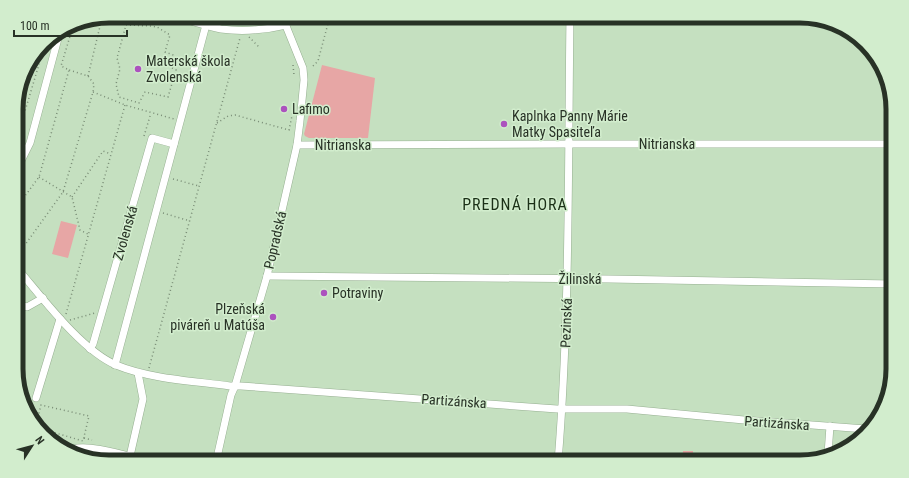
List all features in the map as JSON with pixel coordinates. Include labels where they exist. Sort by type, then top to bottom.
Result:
[{"type":"street","points":[[199,23],[221,28],[246,30],[268,29],[286,25]]},
{"type":"street","name":"Pezinská","points":[[559,455],[568,279],[570,23]]},
{"type":"street","name":"Zvolenská","points":[[115,365],[206,25]]},
{"type":"street","name":"Popradská","points":[[218,455],[229,402],[267,276],[297,145],[304,80],[303,68],[286,25]]},
{"type":"street","points":[[23,157],[30,143],[57,41]]},
{"type":"street","name":"Zvolenská","points":[[90,348],[93,344],[152,138],[174,144]]},
{"type":"street","name":"Nitrianska","points":[[297,145],[886,144]]},
{"type":"street","name":"Partizánska","points":[[23,275],[90,348],[115,365],[138,373],[230,386],[562,409],[627,409],[744,420],[862,429]]},
{"type":"street","name":"Žilinská","points":[[267,276],[886,284]]},
{"type":"street","points":[[23,306],[27,307],[43,298]]},
{"type":"street","points":[[36,398],[63,317]]},
{"type":"street","points":[[130,455],[143,399],[138,373]]},
{"type":"street","points":[[828,450],[830,426]]},
{"type":"street","points":[[77,448],[91,447],[126,455]]},
{"type":"path","points":[[313,66],[318,61],[328,23]]},
{"type":"path","points":[[88,76],[101,24]]},
{"type":"path","points":[[172,68],[176,70],[168,97],[145,92],[138,103],[119,97],[116,84],[120,70],[117,58],[126,25],[157,27],[170,35],[165,52],[176,56]]},
{"type":"path","points":[[23,248],[63,192],[93,92],[94,84],[88,76],[61,66],[71,32]]},
{"type":"path","points":[[149,368],[240,36]]},
{"type":"path","points":[[254,36],[248,37],[259,47]]},
{"type":"path","points":[[23,118],[42,56]]},
{"type":"path","points":[[293,64],[294,75]]},
{"type":"path","points":[[23,199],[39,177],[69,70]]},
{"type":"path","points":[[93,92],[125,105],[180,121]]},
{"type":"path","points":[[63,317],[89,234],[125,105]]},
{"type":"path","points":[[217,123],[228,116],[235,115],[289,130],[294,106]]},
{"type":"path","points":[[72,197],[103,151],[111,154]]},
{"type":"path","points":[[39,177],[72,197],[80,230],[89,234]]},
{"type":"path","points":[[173,179],[199,186]]},
{"type":"path","points":[[163,213],[190,221]]},
{"type":"path","points":[[70,320],[95,313]]},
{"type":"path","points":[[38,417],[41,405],[89,416],[83,441],[52,433]]},
{"type":"path","points":[[84,438],[98,442]]},
{"type":"shaded area","points":[[322,65],[375,78],[368,138],[309,138],[305,136],[304,134]]},
{"type":"shaded area","points":[[61,221],[77,225],[68,258],[52,254]]},
{"type":"shaded area","points":[[683,451],[693,451],[693,455],[683,455]]},
{"type":"place","name":"Materská škola Zvolenská","points":[[138,69]]},
{"type":"place","name":"Lafimo","points":[[284,109]]},
{"type":"place","name":"Kaplnka Panny Márie Matky Spasiteľa","points":[[504,124]]},
{"type":"place","name":"Potraviny","points":[[324,293]]},
{"type":"place","name":"Plzeňská piváreň u Matúša","points":[[273,317]]},
{"type":"district","name":"PREDNÁ HORA","points":[[515,204]]}]
